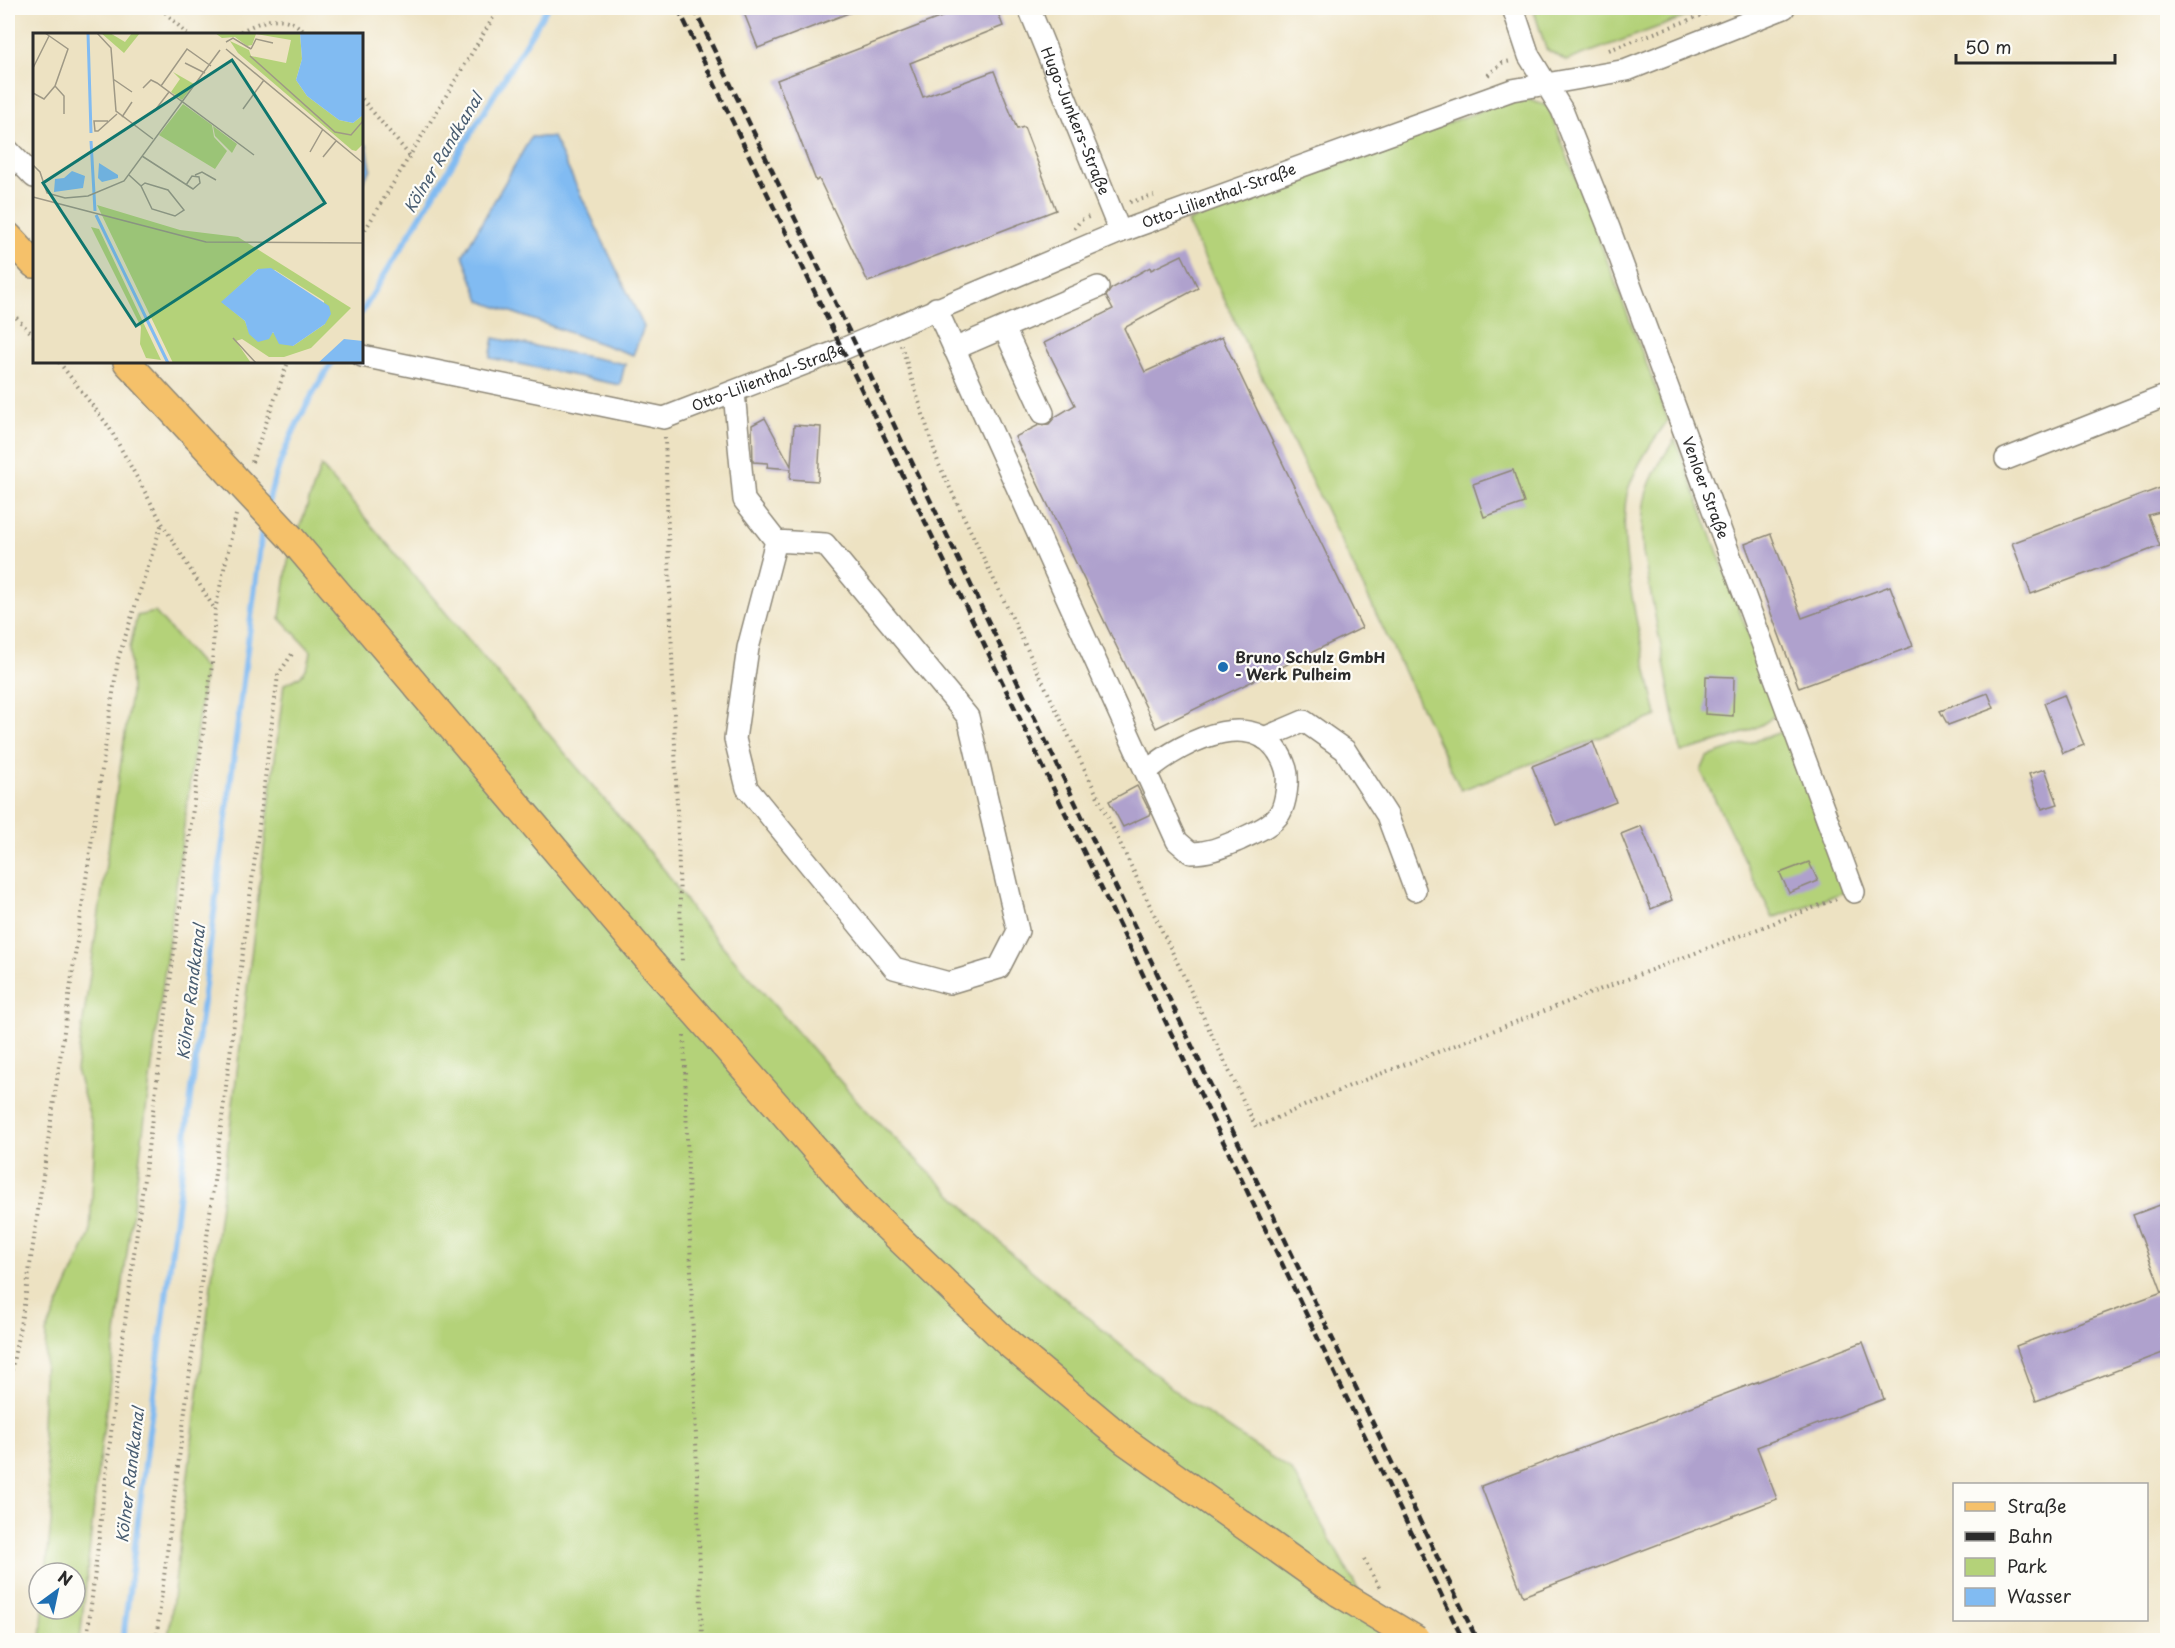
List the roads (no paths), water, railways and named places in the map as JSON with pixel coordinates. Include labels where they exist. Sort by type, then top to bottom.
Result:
[{"type":"main road","points":[[8,236],[33,263]]},
{"type":"main road","points":[[128,363],[291,538],[652,964],[865,1206],[1008,1343],[1125,1441],[1339,1593],[1417,1641]]},
{"type":"street","name":"Hugo-Junkers-Straße","points":[[1029,8],[1120,232]]},
{"type":"street","name":"Venloer Straße","points":[[1513,8],[1529,56],[1562,110],[1609,228],[1854,892]]},
{"type":"street","name":"Otto-Lilienthal-Straße","points":[[364,357],[664,418],[843,349],[1120,232],[1512,90],[1549,86],[1627,70],[1784,8]]},
{"type":"street","points":[[8,150],[33,176]]},
{"type":"street","points":[[954,349],[1098,287]]},
{"type":"street","points":[[936,308],[1178,841],[1191,854],[1208,853],[1264,829],[1281,812],[1288,776],[1281,753],[1264,738],[1242,730],[1211,734],[1168,753],[1147,771]]},
{"type":"street","points":[[1004,328],[1043,413]]},
{"type":"street","points":[[734,392],[744,500],[776,541],[825,544],[968,717],[1018,931],[999,968],[948,983],[894,968],[747,788],[735,739],[748,648],[776,541]]},
{"type":"street","points":[[2006,459],[2168,395]]},
{"type":"street","points":[[1264,738],[1304,721],[1345,750],[1387,815],[1414,890]]},
{"type":"water","points":[[531,137],[553,137],[644,327],[633,355],[480,301],[463,255]]},
{"type":"water","points":[[363,140],[367,146],[371,169],[363,181]]},
{"type":"water","points":[[494,338],[625,364],[620,385],[490,358]]},
{"type":"waterway","name":"Kölner Randkanal","points":[[363,310],[547,8]]},
{"type":"waterway","name":"Kölner Randkanal","points":[[268,503],[286,447],[331,363]]},
{"type":"waterway","name":"Kölner Randkanal","points":[[123,1640],[263,522]]},
{"type":"railway","points":[[678,8],[1463,1640]]},
{"type":"railway","points":[[694,8],[1477,1640]]},
{"type":"place","name":"Bruno Schulz GmbH - Werk Pulheim","points":[[1223,667]]}]
